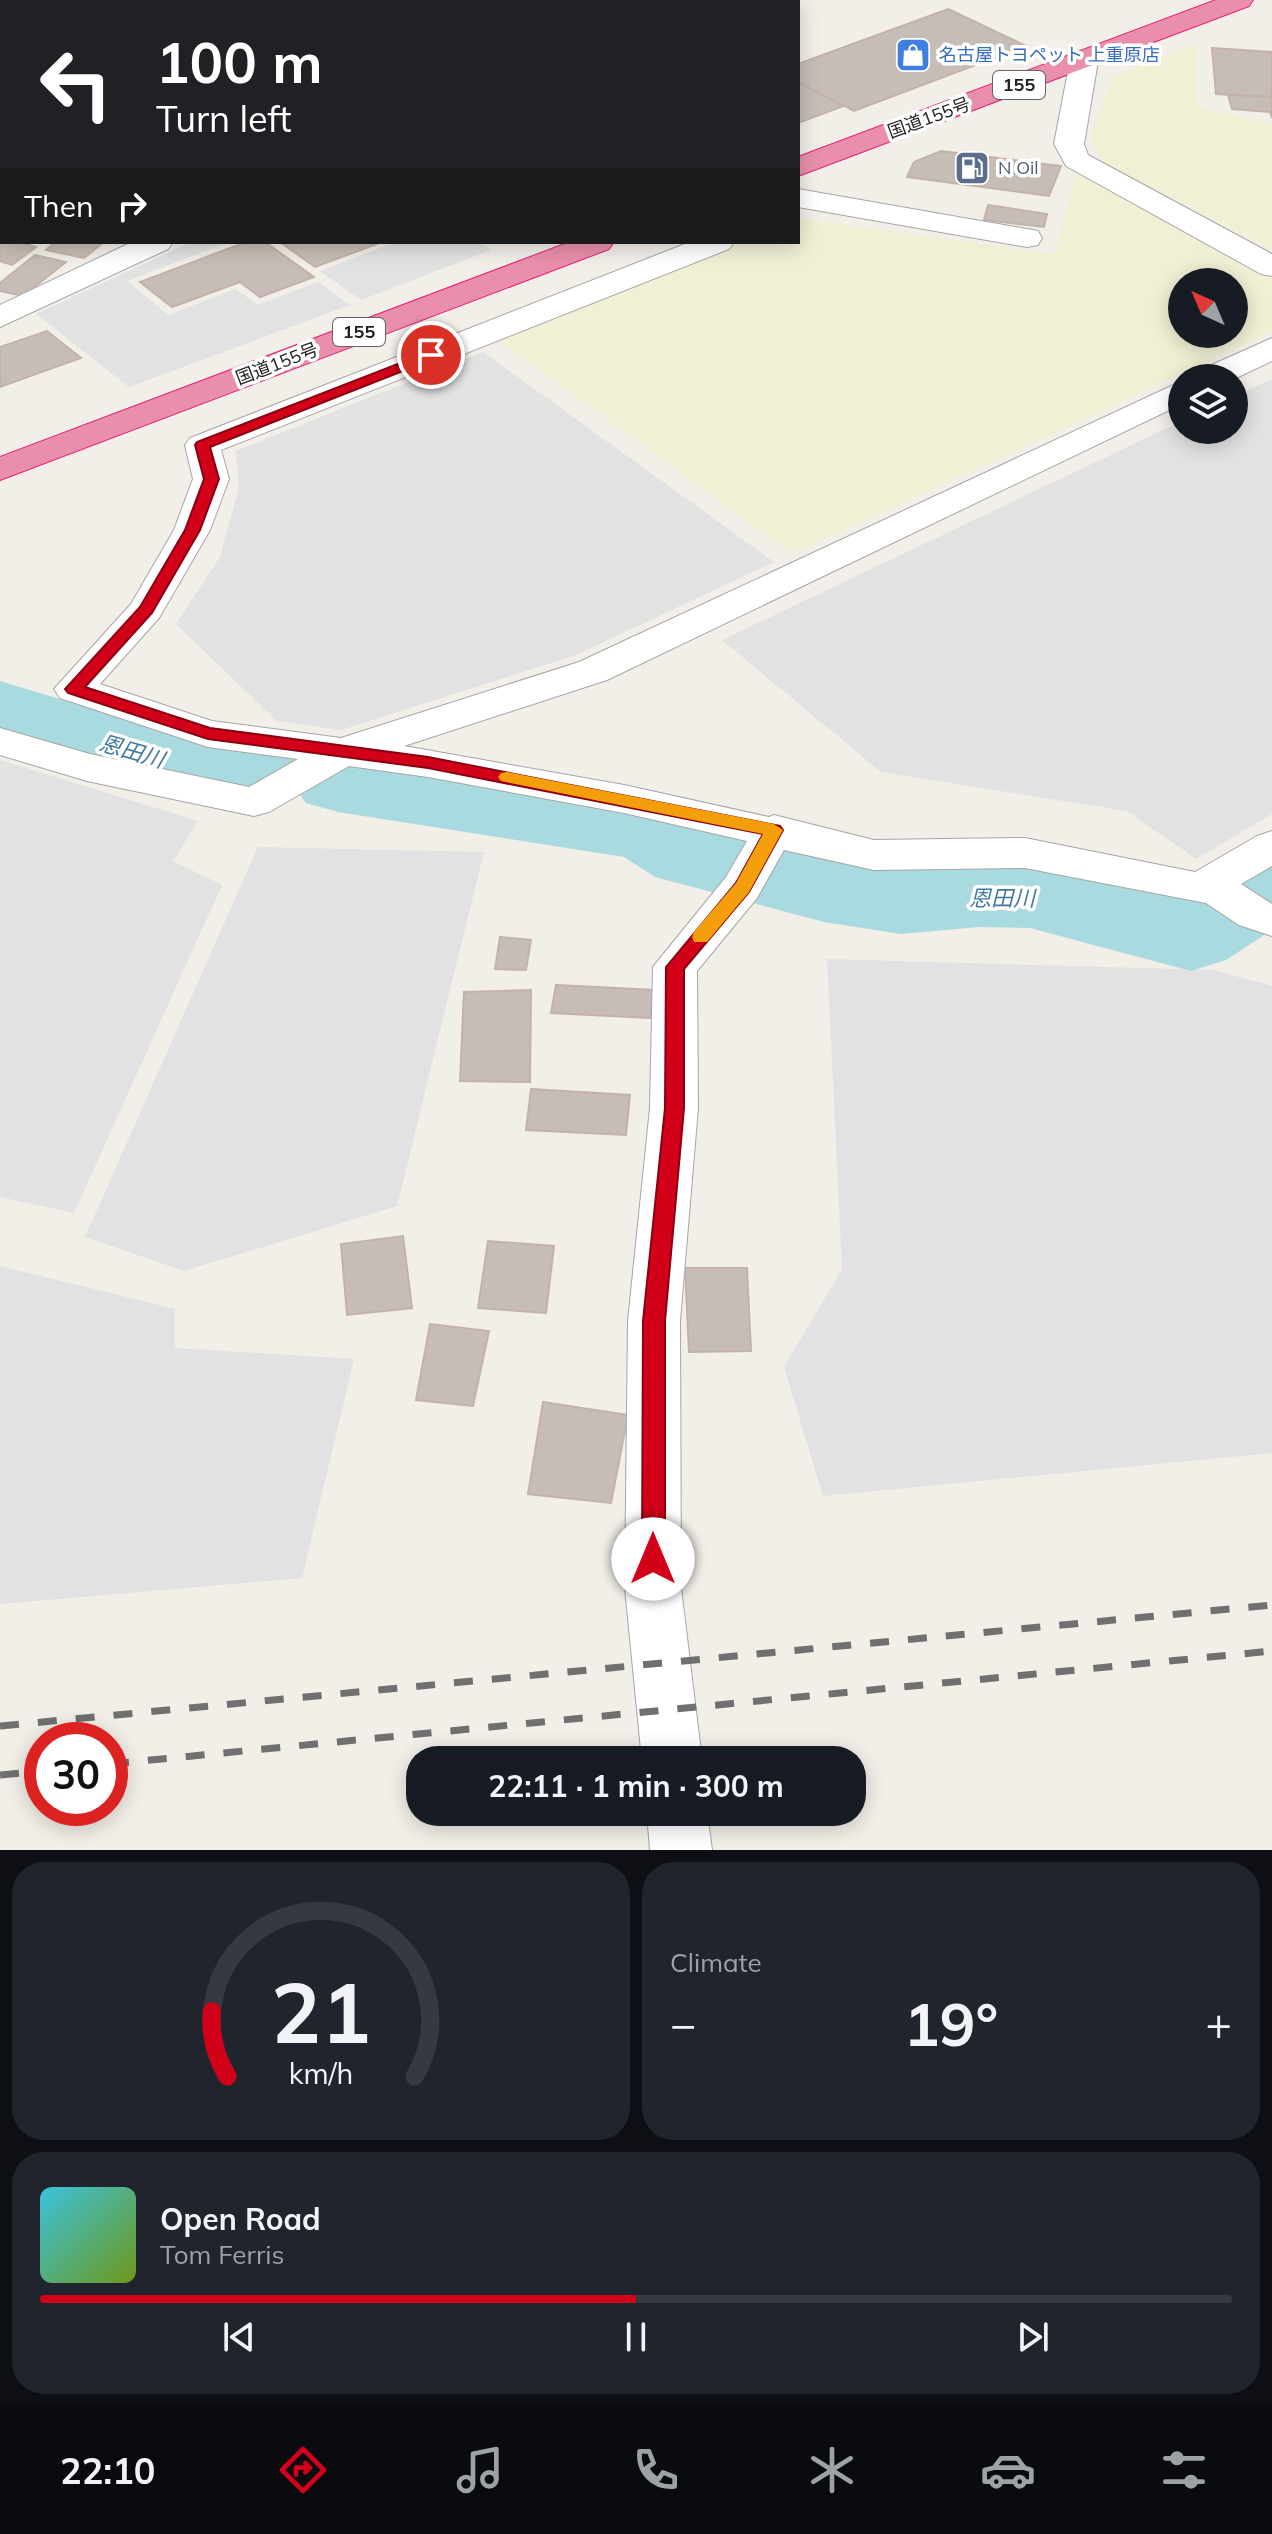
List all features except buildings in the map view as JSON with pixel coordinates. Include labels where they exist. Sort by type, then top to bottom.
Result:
[{"type":"highway","name":"国道155号","points":[[800,166],[1240,0]]},
{"type":"highway","name":"国道155号","points":[[0,469],[593,244]]},
{"type":"street","points":[[1084,61],[1069,144],[1076,160],[1272,267]]},
{"type":"street","points":[[804,204],[1027,238]]},
{"type":"street","points":[[0,317],[153,244]]},
{"type":"street","points":[[713,244],[202,445],[211,479],[192,530],[146,610],[74,689],[208,734],[428,763],[774,830],[874,855],[1025,853],[1202,889],[1214,887],[1272,846]]},
{"type":"street","points":[[1239,364],[1272,348]]},
{"type":"street","points":[[0,741],[87,767],[254,802],[342,752],[593,671],[1168,398]]},
{"type":"street","points":[[670,1746],[653,1588],[654,1321],[674,1108],[675,967],[742,887],[774,830]]},
{"type":"street","points":[[1214,887],[1263,917]]},
{"type":"street","points":[[678,1826],[681,1850]]},
{"type":"shaded area","points":[[1196,44],[1197,107],[1272,124],[1272,250],[1102,162],[1090,137],[1114,76]]},
{"type":"shaded area","points":[[1076,174],[1272,279],[1272,332],[1248,343],[1248,268],[1168,268],[1168,348],[1237,348],[1203,364],[1168,364],[1168,380],[792,554],[496,338],[735,244],[800,244],[800,219],[1055,254]]},
{"type":"shaded area","points":[[187,244],[224,244],[127,281],[168,315],[235,289],[258,305],[318,282],[350,305],[129,387],[36,314]]},
{"type":"shaded area","points":[[391,244],[482,244],[491,250],[361,300],[320,271]]},
{"type":"shaded area","points":[[483,352],[774,562],[576,655],[341,730],[277,721],[176,624],[220,557],[239,487],[236,451]]},
{"type":"shaded area","points":[[1272,379],[1272,814],[1196,859],[1127,811],[881,772],[722,640],[1168,428],[1168,444],[1248,444],[1248,390]]},
{"type":"shaded area","points":[[0,760],[198,821],[173,861],[222,885],[74,1213],[0,1197]]},
{"type":"shaded area","points":[[258,847],[484,852],[397,1206],[184,1271],[85,1237]]},
{"type":"shaded area","points":[[827,959],[1213,970],[1272,986],[1272,1453],[823,1496],[784,1367],[842,1269]]},
{"type":"shaded area","points":[[0,1266],[175,1309],[175,1348],[354,1359],[302,1578],[0,1604]]},
{"type":"waterway","name":"恩田川","points":[[0,710],[161,761],[268,773]]},
{"type":"waterway","name":"恩田川","points":[[338,781],[649,829],[689,854],[741,868]]},
{"type":"waterway","name":"恩田川","points":[[763,873],[824,888],[901,900],[979,893],[1030,894],[1191,935],[1272,883]]},
{"type":"railway","points":[[0,1726],[1272,1605]]},
{"type":"railway","points":[[128,1762],[1272,1651]]},
{"type":"railway","points":[[0,1775],[24,1773]]},
{"type":"slow traffic","points":[[507,777],[774,830],[742,887],[701,937]]},
{"type":"place","name":"名古屋トヨペット 上重原店","points":[[913,55]]},
{"type":"place","name":"N Oil","points":[[972,168]]},
{"type":"route","points":[[431,355],[202,445],[211,479],[192,530],[146,610],[74,689],[208,734],[428,763],[774,830],[742,887],[675,967],[674,1108],[654,1321],[653,1559]]}]
